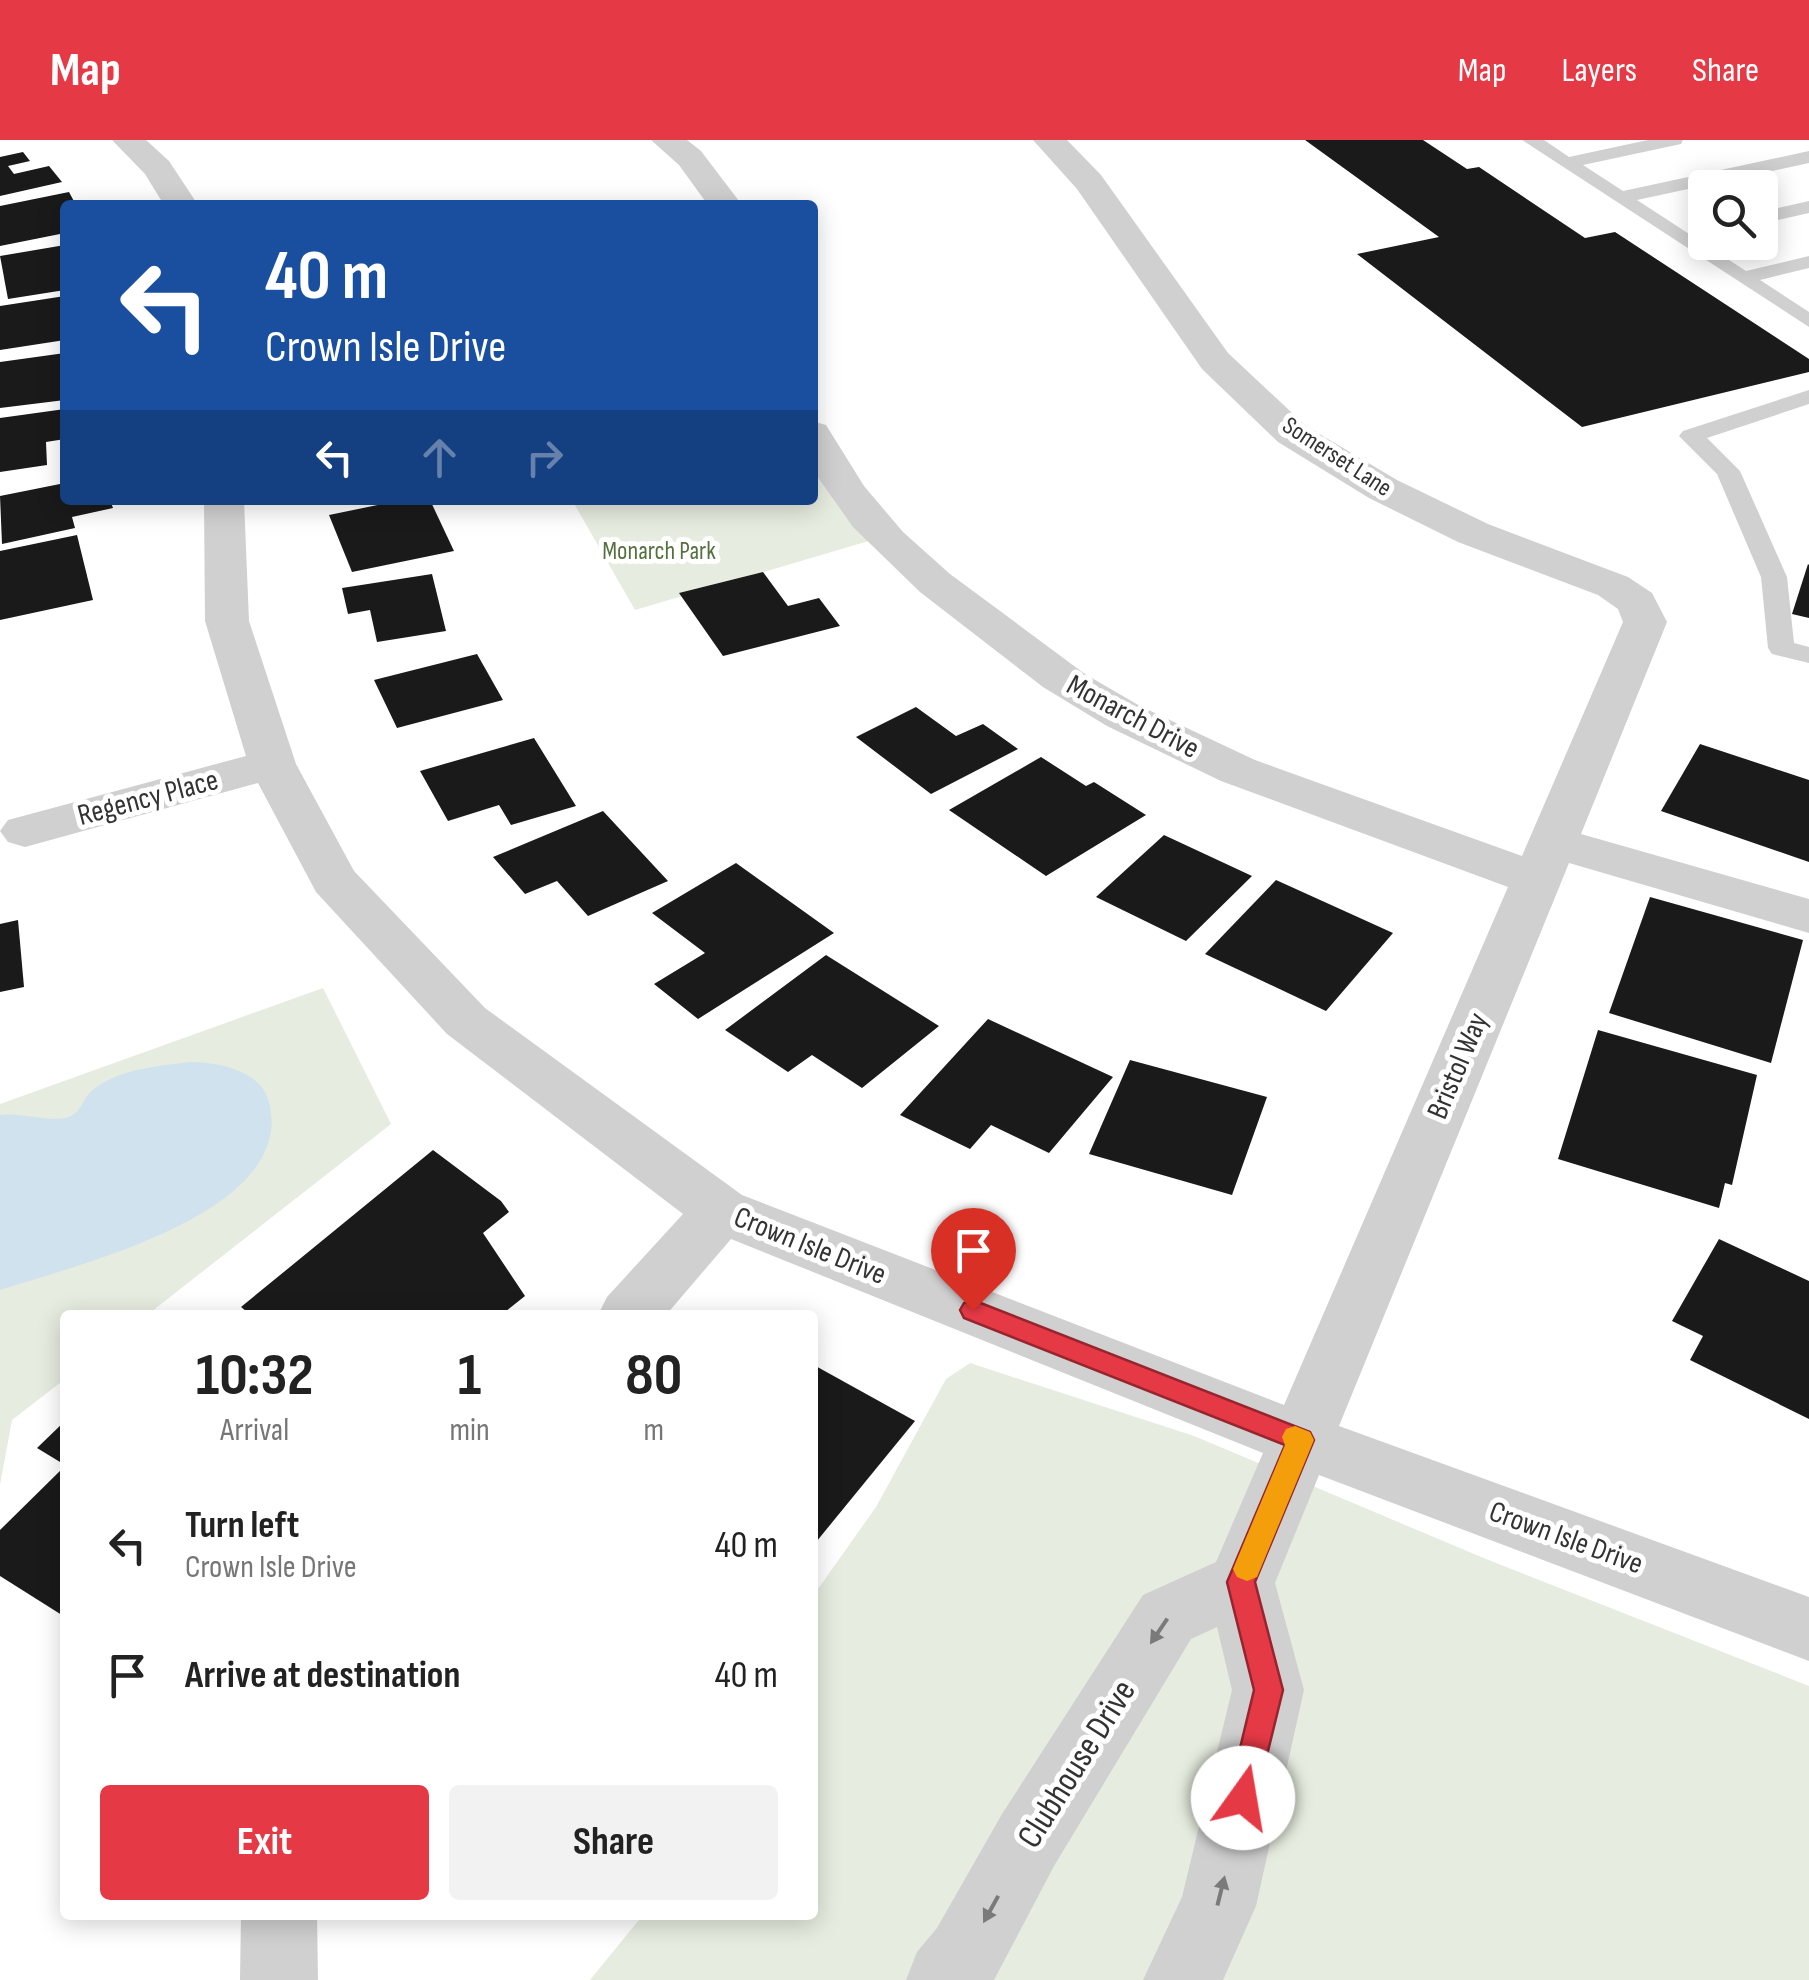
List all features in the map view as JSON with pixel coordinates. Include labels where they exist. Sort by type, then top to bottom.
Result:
[{"type":"street","points":[[128,140],[158,168],[178,200]]},
{"type":"street","points":[[666,140],[690,158],[721,200]]},
{"type":"street","name":"Somerset Lane","points":[[1049,140],[1089,182],[1215,361],[1292,434],[1383,489],[1458,526],[1613,586],[1638,602],[1645,622],[1614,691]]},
{"type":"street","name":"Monarch Drive","points":[[818,445],[836,481],[882,538],[948,595],[1069,684],[1227,766],[1544,861],[1809,916]]},
{"type":"street","name":"Crown Isle Drive","points":[[224,505],[226,621],[272,764],[334,880],[466,1021],[721,1211],[1301,1440],[1809,1629]]},
{"type":"street","name":"Bristol Way","points":[[1301,1440],[1614,691]]},
{"type":"street","name":"Regency Place","points":[[25,831],[272,764]]},
{"type":"street","points":[[633,1310],[721,1211]]},
{"type":"street","points":[[1182,1980],[1218,1906],[1268,1690],[1241,1582],[1301,1440]]},
{"type":"street","name":"Clubhouse Drive","points":[[945,1980],[965,1956],[1028,1840],[1168,1618],[1241,1582]]},
{"type":"street","points":[[278,1920],[280,1980]]},
{"type":"lane","points":[[1531,140],[1809,322]]},
{"type":"lane","points":[[1566,163],[1674,140]]},
{"type":"lane","points":[[1785,140],[1809,145]]},
{"type":"lane","points":[[1620,198],[1809,157]]},
{"type":"lane","points":[[1778,214],[1809,207]]},
{"type":"lane","points":[[1678,236],[1688,234]]},
{"type":"lane","points":[[1742,278],[1809,262]]},
{"type":"lane","points":[[1809,397],[1690,436],[1728,471],[1774,577],[1780,648],[1809,656]]},
{"type":"green space","name":"Monarch Park","points":[[818,441],[882,537],[635,610],[575,505],[818,505]]},
{"type":"green space","points":[[323,988],[391,1124],[153,1310],[60,1310],[60,1383],[12,1420],[0,1485],[0,1104]]},
{"type":"green space","points":[[970,1363],[1194,1436],[1486,1559],[1809,1686],[1809,1980],[590,1980],[639,1920],[818,1920],[818,1589],[876,1507],[946,1379]]},
{"type":"water","points":[[190,1062],[236,1070],[263,1089],[268,1099],[270,1139],[251,1173],[218,1203],[174,1228],[126,1249],[0,1290],[0,1115],[69,1117],[94,1089],[115,1077]]},
{"type":"building","points":[[1305,140],[1423,140],[1467,169],[1479,167],[1585,238],[1615,232],[1809,359],[1809,372],[1582,427],[1357,254],[1439,237]]},
{"type":"building","points":[[23,152],[30,161],[8,166],[14,174],[49,166],[62,182],[0,196],[0,157]]},
{"type":"building","points":[[69,192],[73,200],[60,200],[60,234],[0,246],[0,206]]},
{"type":"building","points":[[60,246],[60,291],[8,299],[0,256]]},
{"type":"building","points":[[60,297],[60,341],[0,350],[0,306]]},
{"type":"building","points":[[60,354],[60,401],[0,408],[0,362]]},
{"type":"building","points":[[60,410],[60,440],[46,442],[47,465],[0,472],[0,418]]},
{"type":"building","points":[[60,484],[60,505],[113,508],[72,517],[75,528],[2,544],[0,496]]},
{"type":"building","points":[[378,505],[432,505],[454,551],[352,572],[329,515]]},
{"type":"building","points":[[77,535],[93,600],[0,620],[0,551]]},
{"type":"building","points":[[1809,565],[1809,618],[1792,614]]},
{"type":"building","points":[[763,572],[788,606],[819,598],[840,626],[723,656],[679,593]]},
{"type":"building","points":[[432,574],[446,631],[377,642],[370,610],[348,614],[342,588]]},
{"type":"building","points":[[477,654],[503,700],[397,728],[374,680]]},
{"type":"building","points":[[916,707],[956,736],[983,724],[1018,749],[931,794],[856,737]]},
{"type":"building","points":[[534,738],[576,806],[511,825],[499,805],[448,821],[420,771]]},
{"type":"building","points":[[1700,744],[1809,780],[1809,862],[1661,811]]},
{"type":"building","points":[[1041,757],[1086,786],[1094,782],[1146,815],[1046,876],[949,810]]},
{"type":"building","points":[[603,811],[668,881],[588,916],[557,881],[525,894],[493,857]]},
{"type":"building","points":[[1164,835],[1252,876],[1186,941],[1096,897]]},
{"type":"building","points":[[736,863],[834,933],[698,1019],[654,984],[705,953],[652,913]]},
{"type":"building","points":[[1276,880],[1393,933],[1326,1011],[1205,954]]},
{"type":"building","points":[[1650,897],[1803,940],[1771,1063],[1609,1013]]},
{"type":"building","points":[[18,920],[24,987],[0,992],[0,924]]},
{"type":"building","points":[[826,955],[939,1026],[862,1088],[812,1055],[788,1072],[725,1030]]},
{"type":"building","points":[[988,1019],[1113,1077],[1049,1153],[991,1125],[970,1149],[900,1115]]},
{"type":"building","points":[[1598,1030],[1757,1075],[1732,1185],[1725,1183],[1719,1208],[1558,1159]]},
{"type":"building","points":[[1130,1060],[1267,1097],[1232,1195],[1089,1154]]},
{"type":"building","points":[[433,1150],[501,1201],[509,1212],[483,1233],[525,1296],[507,1310],[241,1307]]},
{"type":"building","points":[[1719,1239],[1809,1281],[1809,1419],[1690,1360],[1703,1336],[1672,1321]]},
{"type":"building","points":[[818,1367],[915,1421],[818,1540]]},
{"type":"building","points":[[60,1426],[60,1462],[37,1448]]},
{"type":"building","points":[[60,1471],[60,1614],[0,1576],[0,1530]]},
{"type":"slow traffic","points":[[1247,1569],[1301,1440],[1295,1437]]},
{"type":"route","points":[[973,1310],[1301,1440],[1241,1582],[1268,1690],[1243,1798]]}]
